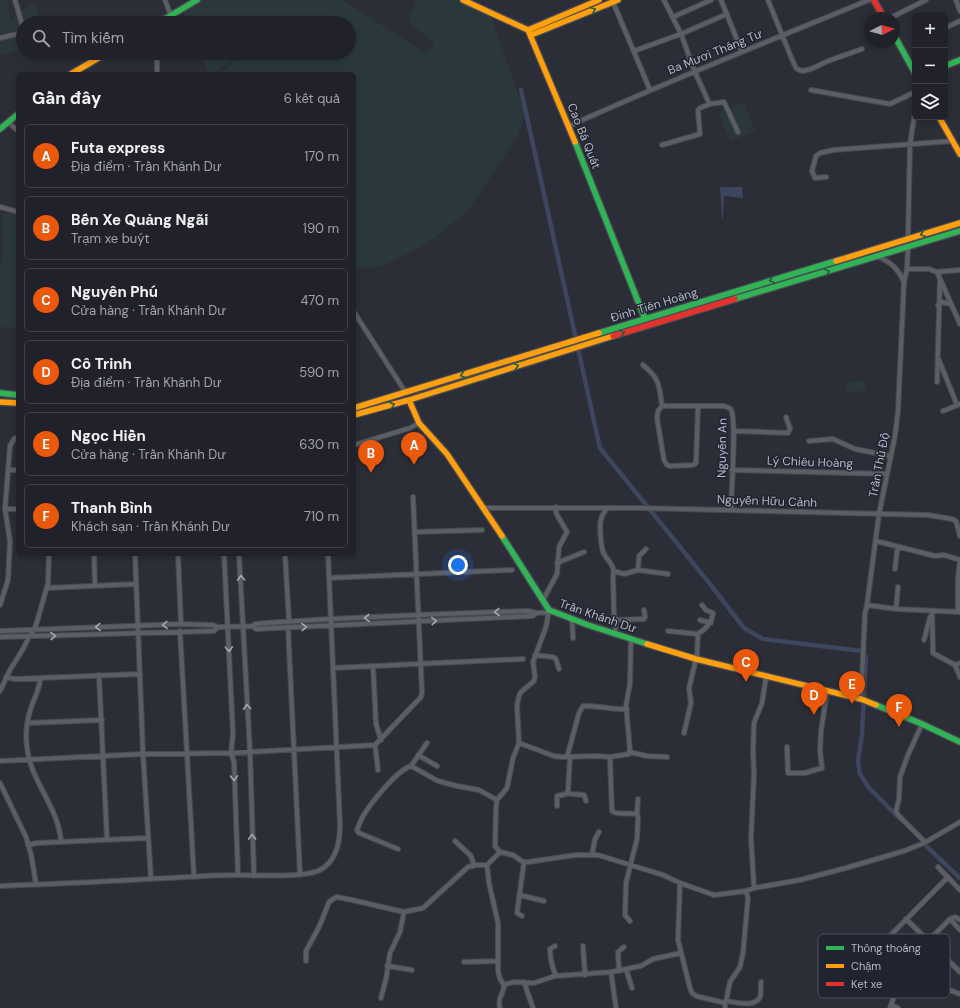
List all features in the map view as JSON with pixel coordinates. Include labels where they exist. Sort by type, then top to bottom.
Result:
[{"type":"main road","points":[[171,16],[197,0]]},
{"type":"main road","points":[[463,0],[529,32],[614,1]]},
{"type":"main road","points":[[571,16],[599,0]]},
{"type":"main road","points":[[874,0],[881,12]]},
{"type":"main road","name":"Cao Bá Quát","points":[[529,32],[569,126],[645,319]]},
{"type":"main road","points":[[900,47],[912,68]]},
{"type":"main road","points":[[74,72],[95,60]]},
{"type":"main road","points":[[948,65],[960,60]]},
{"type":"main road","points":[[0,130],[16,116]]},
{"type":"main road","points":[[941,120],[960,154]]},
{"type":"main road","name":"Đinh Tiên Hoàng","points":[[356,415],[409,400],[645,319],[960,223]]},
{"type":"main road","name":"Đinh Tiên Hoàng","points":[[584,341],[790,283],[960,231]]},
{"type":"main road","points":[[788,275],[790,283]]},
{"type":"main road","name":"Đinh Tiên Hoàng","points":[[356,407],[569,346]]},
{"type":"main road","points":[[0,393],[16,395]]},
{"type":"main road","name":"Trần Khánh Dư","points":[[406,393],[419,423],[447,454],[543,600],[548,612],[696,659],[863,700],[922,724],[960,742]]},
{"type":"main road","points":[[0,402],[16,403]]},
{"type":"street","points":[[16,0],[20,16]]},
{"type":"street","points":[[165,0],[171,16]]},
{"type":"street","points":[[664,0],[681,34],[695,72],[710,104]]},
{"type":"street","points":[[673,17],[710,0]]},
{"type":"street","points":[[721,0],[742,52]]},
{"type":"street","points":[[768,0],[794,64],[801,71],[811,69],[828,61],[862,49]]},
{"type":"street","name":"Ba Mươi Tháng Tư","points":[[569,126],[650,90],[870,0]]},
{"type":"street","points":[[900,13],[926,0]]},
{"type":"street","points":[[956,0],[960,11]]},
{"type":"street","points":[[614,1],[650,90]]},
{"type":"street","points":[[634,51],[681,34],[727,14]]},
{"type":"street","points":[[948,27],[960,21]]},
{"type":"street","points":[[0,38],[16,34]]},
{"type":"street","points":[[157,60],[157,72]]},
{"type":"street","points":[[811,90],[890,104],[912,93]]},
{"type":"street","points":[[662,145],[700,134],[698,110],[710,104],[724,102],[738,132]]},
{"type":"street","points":[[908,239],[910,144],[914,120]]},
{"type":"street","points":[[8,122],[16,129]]},
{"type":"street","points":[[826,177],[815,178],[813,173],[816,156],[820,153],[832,150],[953,141]]},
{"type":"street","points":[[0,207],[16,211]]},
{"type":"street","name":"Trần Thủ Độ","points":[[863,700],[865,613],[898,411],[904,282],[907,269],[908,247]]},
{"type":"street","points":[[878,256],[893,264],[900,273],[904,282]]},
{"type":"street","points":[[907,269],[929,269],[936,272],[960,270]]},
{"type":"street","points":[[936,272],[960,324]]},
{"type":"street","points":[[937,382],[938,305],[940,280]]},
{"type":"street","points":[[938,305],[942,302],[950,304]]},
{"type":"street","points":[[356,315],[406,393]]},
{"type":"street","points":[[938,358],[958,404],[943,411]]},
{"type":"street","points":[[643,365],[658,380],[662,406],[658,411],[657,418],[664,460],[667,465],[693,465],[696,463],[698,407]]},
{"type":"street","name":"Nguyễn An","points":[[662,406],[723,406],[729,408],[732,412],[735,431],[731,510]]},
{"type":"street","points":[[735,431],[788,432],[790,428],[786,418]]},
{"type":"street","points":[[356,444],[410,428],[419,423]]},
{"type":"street","points":[[0,605],[8,580],[10,541],[5,509],[10,446],[16,438]]},
{"type":"street","points":[[809,441],[833,438],[855,449],[890,456]]},
{"type":"street","points":[[9,470],[16,470]]},
{"type":"street","name":"Lý Chiêu Hoàng","points":[[732,470],[888,474]]},
{"type":"street","points":[[0,761],[143,754],[231,753],[375,745],[421,697],[422,692],[413,498]]},
{"type":"street","points":[[543,600],[557,574],[559,547],[567,532],[556,513],[556,507]]},
{"type":"street","points":[[482,508],[607,508],[600,522],[602,549],[613,567],[614,572],[612,577],[614,615],[616,620],[614,634]]},
{"type":"street","name":"Nguyễn Hữu Cảnh","points":[[607,508],[928,515],[956,521],[960,536]]},
{"type":"street","points":[[5,509],[16,509]]},
{"type":"street","points":[[415,532],[482,530]]},
{"type":"street","points":[[867,605],[896,609],[959,612],[958,578],[960,561],[944,555],[935,556],[876,541]]},
{"type":"street","points":[[895,570],[898,547]]},
{"type":"street","points":[[638,570],[640,556],[646,549]]},
{"type":"street","points":[[557,563],[584,552]]},
{"type":"street","points":[[0,690],[34,630],[48,583],[49,556]]},
{"type":"street","points":[[94,556],[95,586]]},
{"type":"street","points":[[134,556],[150,879]]},
{"type":"street","points":[[178,556],[180,624]]},
{"type":"street","points":[[224,556],[233,734],[231,753],[234,762],[238,875]]},
{"type":"street","points":[[240,556],[250,752],[254,876]]},
{"type":"street","points":[[285,556],[289,621]]},
{"type":"street","points":[[0,886],[238,875],[254,876],[300,874],[312,873],[321,870],[334,856],[340,837],[328,556]]},
{"type":"street","points":[[329,578],[512,570]]},
{"type":"street","points":[[614,572],[624,574],[638,570],[668,574]]},
{"type":"street","points":[[46,588],[136,584]]},
{"type":"street","points":[[896,609],[898,587]]},
{"type":"street","points":[[668,631],[698,634],[706,629],[711,623],[713,613],[706,610],[702,605]]},
{"type":"street","points":[[616,620],[644,619],[644,610]]},
{"type":"street","points":[[0,631],[180,624],[213,625],[218,627],[253,626],[255,624],[289,621],[528,611],[536,613],[548,612],[546,627],[533,662],[535,676],[534,681],[521,692],[517,705],[519,744],[513,758],[507,788],[498,800],[496,808],[494,858]]},
{"type":"street","points":[[924,640],[932,611]]},
{"type":"street","points":[[932,611],[933,653],[955,665],[960,677]]},
{"type":"street","points":[[253,626],[256,629],[419,622],[533,616],[536,613]]},
{"type":"street","points":[[572,619],[573,638]]},
{"type":"street","points":[[700,620],[711,623]]},
{"type":"street","points":[[0,637],[214,631],[218,627]]},
{"type":"street","points":[[288,627],[300,874]]},
{"type":"street","points":[[180,631],[194,877]]},
{"type":"street","points":[[684,734],[691,703],[689,688],[696,659],[698,634]]},
{"type":"street","points":[[629,752],[627,709],[630,683],[631,639]]},
{"type":"street","points":[[535,654],[553,656],[556,659],[559,669]]},
{"type":"street","points":[[333,668],[523,659]]},
{"type":"street","points":[[955,665],[960,663]]},
{"type":"street","points":[[373,666],[376,724],[381,740]]},
{"type":"street","points":[[6,677],[14,680],[140,674]]},
{"type":"street","points":[[99,675],[107,840]]},
{"type":"street","points":[[754,888],[751,838],[754,774],[754,723],[762,703],[766,677]]},
{"type":"street","points":[[40,679],[40,686],[31,709],[26,732],[27,748],[29,760],[36,780],[46,798],[61,833],[61,842]]},
{"type":"street","points":[[787,747],[788,773],[805,773],[822,768],[820,736],[827,692]]},
{"type":"street","points":[[567,793],[568,757],[579,712],[583,706],[612,708],[618,710],[627,709]]},
{"type":"street","points":[[28,723],[102,720]]},
{"type":"street","points":[[922,724],[900,777],[899,799],[896,811],[923,843]]},
{"type":"street","points":[[398,849],[359,833],[357,830],[363,817],[377,797],[406,768],[411,766],[427,744]]},
{"type":"street","points":[[519,744],[554,756],[596,756],[610,758],[626,755],[629,752],[647,756],[667,757]]},
{"type":"street","points":[[375,745],[378,770]]},
{"type":"street","points":[[418,755],[437,766]]},
{"type":"street","points":[[610,758],[612,811],[614,813],[637,814]]},
{"type":"street","points":[[411,766],[438,781],[479,790],[498,800]]},
{"type":"street","points":[[0,783],[19,820],[28,845],[36,884]]},
{"type":"street","points":[[556,806],[557,796],[567,793],[584,795],[586,801]]},
{"type":"street","points":[[630,921],[626,917],[625,912],[626,883],[636,839],[638,799]]},
{"type":"street","points":[[495,846],[500,852],[513,855],[524,862],[576,855],[598,855],[663,875],[680,883],[714,895],[746,891],[754,888],[800,880],[904,851],[923,843],[960,822]]},
{"type":"street","points":[[592,855],[595,839],[599,832]]},
{"type":"street","points":[[28,845],[37,843],[148,838]]},
{"type":"street","points":[[455,841],[471,856],[474,865]]},
{"type":"street","points":[[306,962],[306,951],[320,925],[329,902],[333,899],[337,897],[404,912],[423,908],[470,866],[487,865],[500,852]]},
{"type":"street","points":[[522,916],[517,913],[524,862]]},
{"type":"street","points":[[487,865],[489,883],[498,923],[499,976],[504,985],[504,989],[498,1001],[500,1008]]},
{"type":"street","points":[[938,868],[960,890]]},
{"type":"street","points":[[892,934],[948,877]]},
{"type":"street","points":[[680,883],[678,930],[680,953],[692,993],[696,996],[725,1004],[747,1003],[757,1001],[760,997],[761,982]]},
{"type":"street","points":[[725,1004],[730,982],[740,967],[743,953],[748,898],[746,891]]},
{"type":"street","points":[[519,895],[544,901]]},
{"type":"street","points":[[381,998],[390,953],[401,928],[404,912]]},
{"type":"street","points":[[934,934],[950,919],[955,917],[960,920]]},
{"type":"street","points":[[906,919],[922,934]]},
{"type":"street","points":[[950,919],[960,930]]},
{"type":"street","points":[[555,946],[550,949],[550,954],[552,966],[556,976]]},
{"type":"street","points":[[583,946],[585,975]]},
{"type":"street","points":[[619,971],[618,952],[624,947]]},
{"type":"street","points":[[504,985],[514,982],[534,983],[556,976],[585,975],[619,971],[641,966],[653,959],[680,953]]},
{"type":"street","points":[[464,962],[498,961]]},
{"type":"street","points":[[950,962],[960,972]]},
{"type":"street","points":[[387,966],[412,970]]},
{"type":"street","points":[[626,969],[632,988]]},
{"type":"street","points":[[611,972],[616,1008]]},
{"type":"street","points":[[524,982],[533,1008]]},
{"type":"street","points":[[950,990],[960,994]]},
{"type":"street","points":[[890,1007],[898,1008]]},
{"type":"shaded area","points":[[0,0],[7,0],[11,20],[16,16],[16,51],[0,55]]},
{"type":"shaded area","points":[[198,0],[342,0],[426,53],[435,45],[408,21],[417,0],[463,0],[490,13],[525,114],[518,135],[468,211],[428,243],[383,266],[356,269],[356,72],[223,72],[234,60],[356,60],[356,16],[185,16],[182,9]]},
{"type":"shaded area","points":[[35,1],[38,16],[16,16]]},
{"type":"shaded area","points":[[203,60],[233,60],[214,72],[208,72]]},
{"type":"shaded area","points":[[744,103],[755,131],[730,141],[718,112]]},
{"type":"shaded area","points":[[2,213],[16,214],[16,328],[0,327],[0,271],[3,253]]},
{"type":"shaded area","points":[[865,381],[865,391],[846,392],[846,382]]},
{"type":"water","points":[[720,187],[742,187],[743,198],[724,196],[722,219]]},
{"type":"waterway","points":[[521,90],[600,448],[744,628],[763,639],[862,651],[866,657],[862,734],[858,761],[860,774],[869,788],[900,819]]},
{"type":"waterway","points":[[922,842],[960,878]]},
{"type":"traffic: fast","points":[[170,16],[197,0]]},
{"type":"traffic: fast","points":[[900,46],[912,68]]},
{"type":"traffic: fast","points":[[948,65],[960,60]]},
{"type":"traffic: fast","points":[[0,129],[16,116]]},
{"type":"traffic: fast","points":[[575,142],[645,319]]},
{"type":"traffic: fast","points":[[735,299],[960,231]]},
{"type":"traffic: fast","points":[[599,333],[836,261]]},
{"type":"traffic: fast","points":[[0,393],[16,395]]},
{"type":"traffic: fast","points":[[502,536],[549,610],[588,625],[647,644]]},
{"type":"traffic: fast","points":[[876,705],[960,742]]},
{"type":"traffic: slow","points":[[463,0],[528,30],[575,142]]},
{"type":"traffic: slow","points":[[528,30],[599,0]]},
{"type":"traffic: slow","points":[[531,35],[618,0]]},
{"type":"traffic: slow","points":[[74,72],[95,60]]},
{"type":"traffic: slow","points":[[941,120],[960,154]]},
{"type":"traffic: slow","points":[[836,261],[960,223]]},
{"type":"traffic: slow","points":[[356,407],[599,333]]},
{"type":"traffic: slow","points":[[356,414],[409,400],[613,336]]},
{"type":"traffic: slow","points":[[409,400],[419,423],[447,454],[502,536]]},
{"type":"traffic: slow","points":[[0,402],[16,403]]},
{"type":"traffic: slow","points":[[647,644],[696,659],[861,699],[876,705]]},
{"type":"traffic: jam","points":[[874,0],[881,12]]},
{"type":"traffic: jam","points":[[613,336],[735,299]]},
{"type":"place","name":"Futa express","points":[[414,465]]},
{"type":"place","name":"Bến Xe Quảng Ngãi","points":[[371,473]]},
{"type":"place","name":"Nguyên Phú","points":[[746,682]]},
{"type":"place","name":"Ngọc Hiền","points":[[852,704]]},
{"type":"place","name":"Cô Trinh","points":[[814,715]]},
{"type":"place","name":"Thanh Bình","points":[[899,727]]}]
